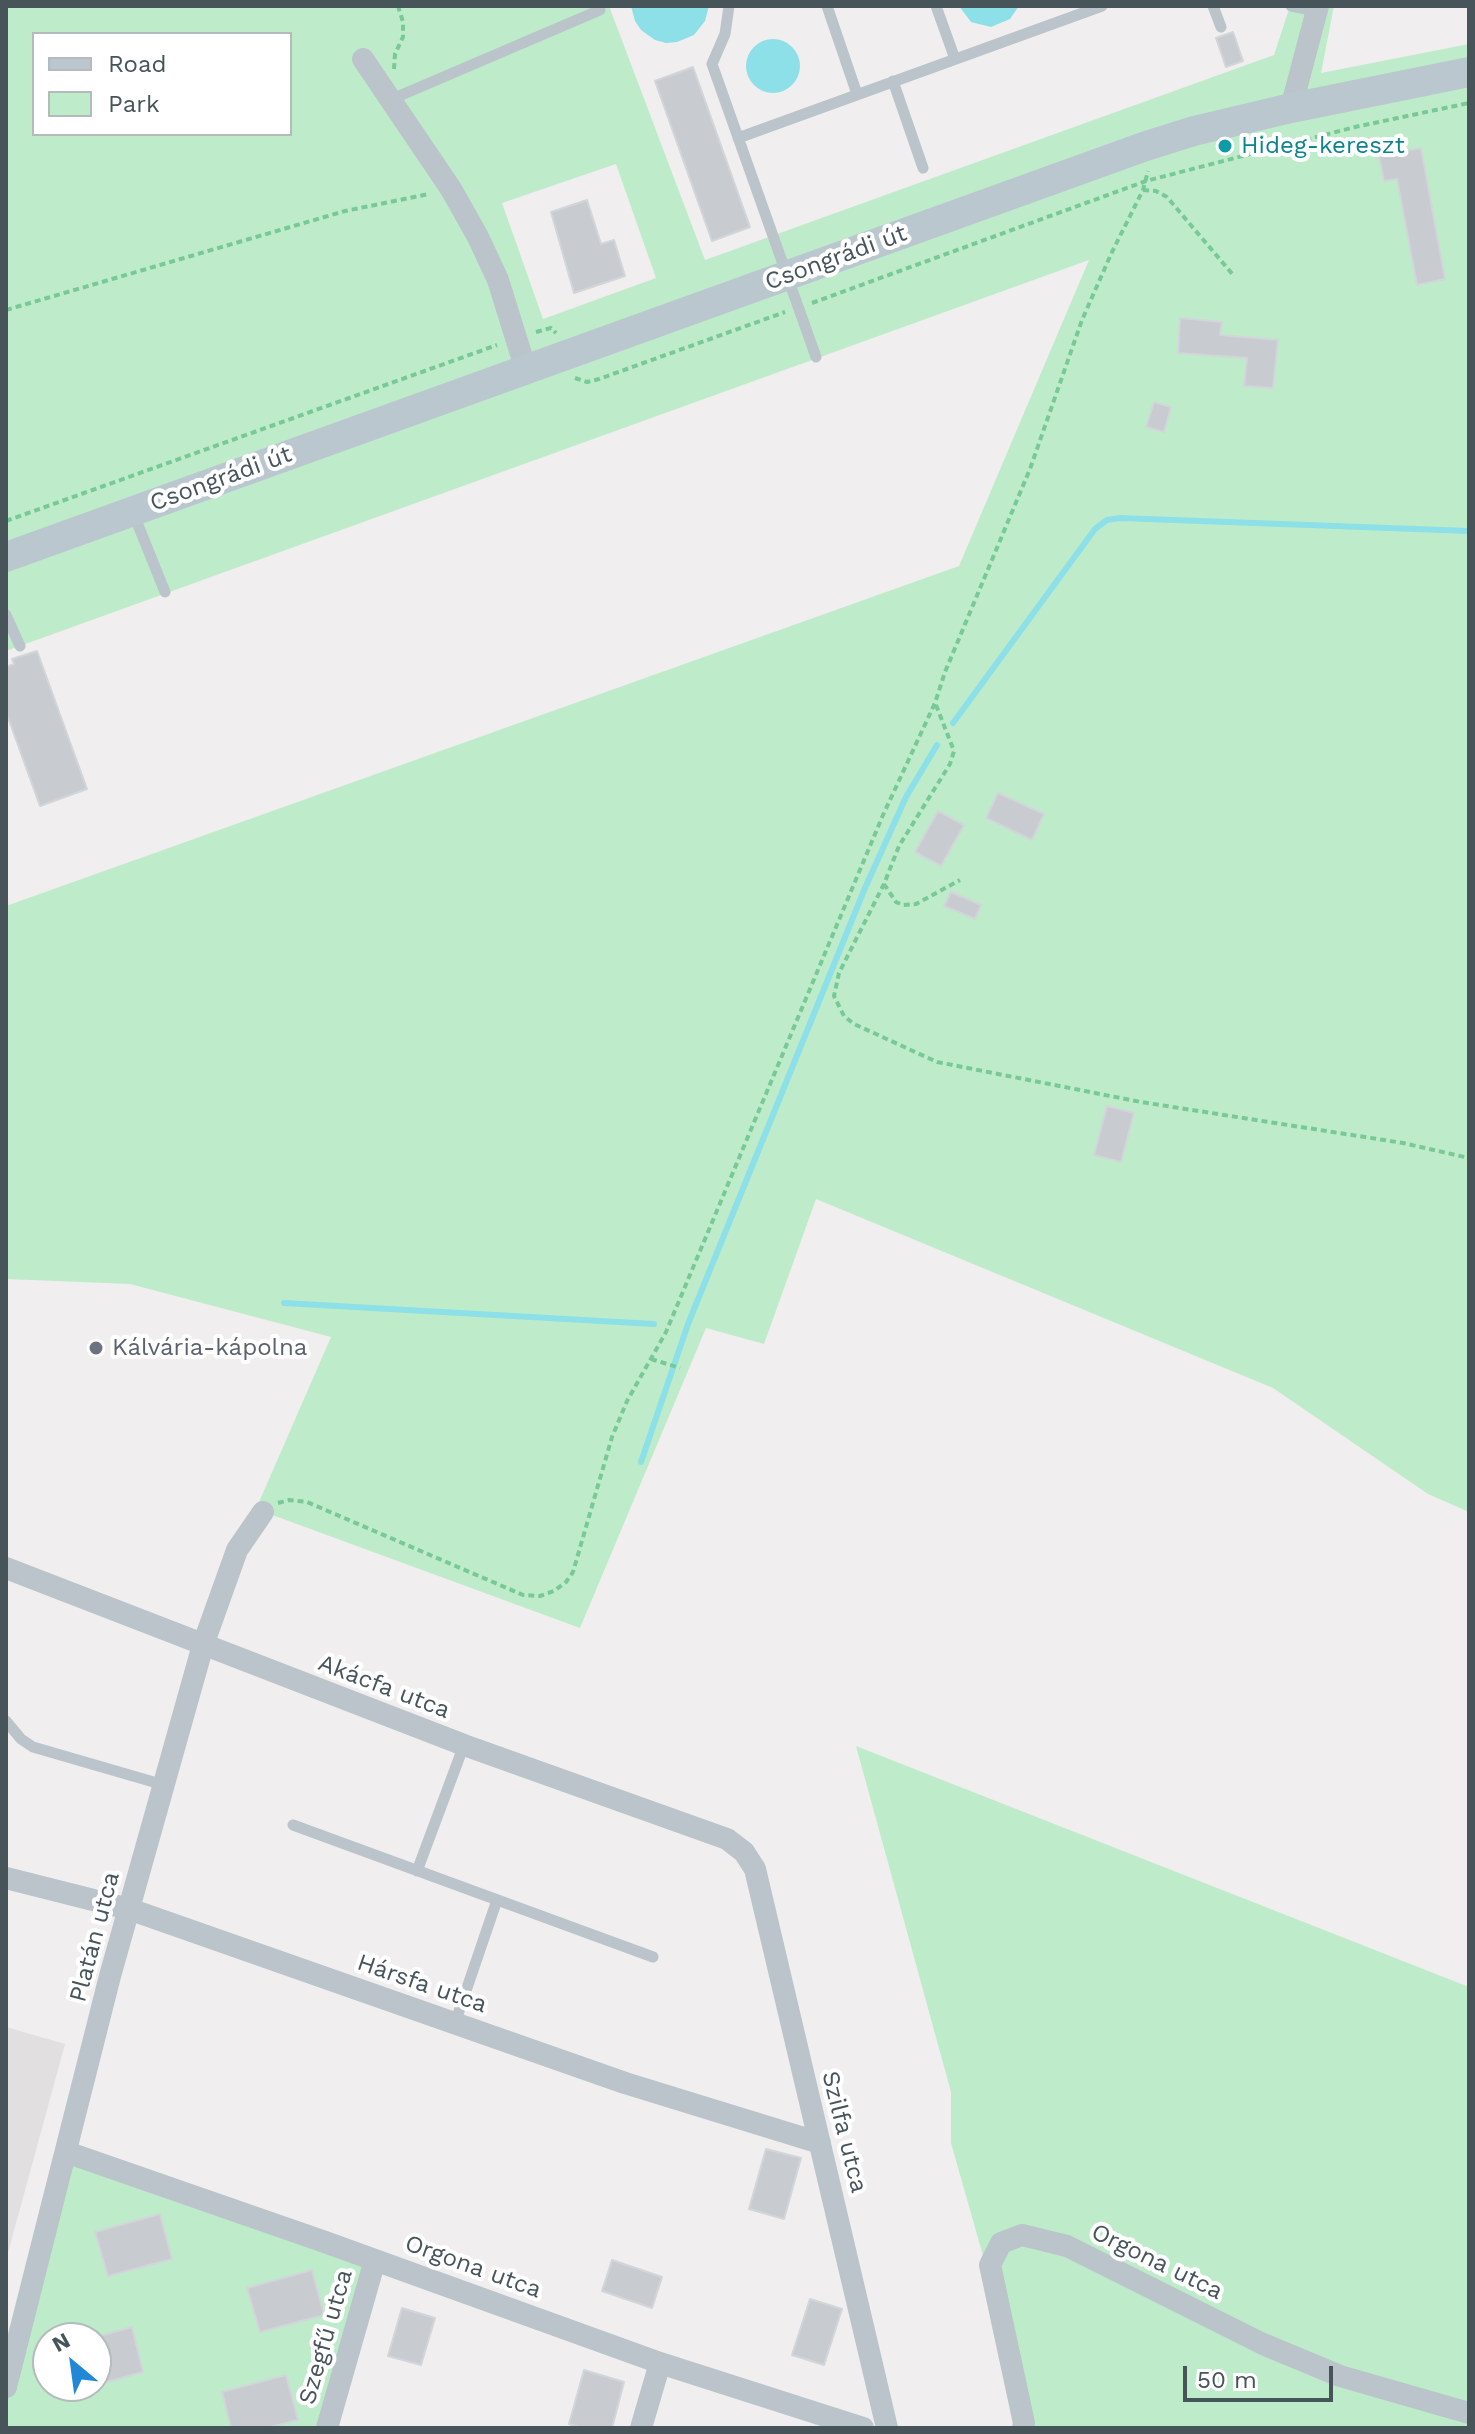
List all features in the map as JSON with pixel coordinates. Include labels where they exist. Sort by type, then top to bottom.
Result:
[{"type":"main road","name":"Csongrádi út","points":[[6,557],[1146,146],[1291,108],[1469,74]]},
{"type":"street","points":[[1291,108],[1317,9]]},
{"type":"street","points":[[363,59],[451,189],[478,237],[498,280],[526,370]]},
{"type":"street","name":"Platán utca","points":[[6,2387],[129,1909],[203,1645],[237,1550],[263,1512]]},
{"type":"street","name":"Akácfa utca","points":[[6,1568],[464,1745],[727,1839],[744,1852]]},
{"type":"street","name":"Szilfa utca","points":[[744,1852],[755,1869],[887,2428]]},
{"type":"street","name":"Hársfa utca","points":[[6,1878],[129,1909],[625,2083],[820,2143]]},
{"type":"street","name":"Orgona utca","points":[[66,2152],[660,2363],[863,2428]]},
{"type":"street","name":"Orgona utca","points":[[1023,2428],[990,2265],[1001,2243],[1010,2237],[1022,2235],[1067,2246],[1263,2344],[1340,2376],[1469,2413]]},
{"type":"street","name":"Szegfű utca","points":[[327,2428],[375,2260]]},
{"type":"street","points":[[641,2428],[660,2363]]},
{"type":"lane","points":[[729,6],[725,34],[712,64],[816,357]]},
{"type":"lane","points":[[827,6],[857,94]]},
{"type":"lane","points":[[936,6],[955,59]]},
{"type":"lane","points":[[738,138],[1102,6]]},
{"type":"lane","points":[[1213,6],[1221,27]]},
{"type":"lane","points":[[1291,6],[1317,9]]},
{"type":"lane","points":[[392,99],[600,10]]},
{"type":"lane","points":[[893,81],[923,168]]},
{"type":"lane","points":[[132,511],[165,592]]},
{"type":"lane","points":[[6,615],[20,646]]},
{"type":"lane","points":[[6,1721],[21,1739],[33,1747],[164,1785]]},
{"type":"lane","points":[[417,1871],[464,1745]]},
{"type":"lane","points":[[293,1825],[653,1957]]},
{"type":"lane","points":[[455,2023],[497,1900]]},
{"type":"path","points":[[392,99],[395,54],[403,37],[398,6]]},
{"type":"path","points":[[263,1512],[274,1504],[289,1500],[307,1502],[523,1595],[540,1596],[554,1591],[573,1572],[612,1437],[627,1401],[666,1332],[883,815],[935,703],[1030,469],[1082,320],[1143,190],[1149,166],[1146,146]]},
{"type":"path","points":[[6,310],[345,211],[451,189]]},
{"type":"path","points":[[1143,190],[1156,191],[1167,197],[1234,276]]},
{"type":"path","points":[[935,703],[954,751],[950,764],[899,846],[884,884],[839,973],[834,996],[844,1016],[937,1062],[1141,1102],[1403,1143],[1469,1158]]},
{"type":"path","points":[[884,884],[896,902],[903,905],[916,904],[960,880]]},
{"type":"path","points":[[651,1359],[680,1368]]},
{"type":"shaded area","points":[[6,2027],[65,2044],[6,2260]]},
{"type":"green space","points":[[6,6],[609,6],[705,260],[1274,55],[1290,6],[1334,6],[1321,73],[1469,44],[1469,1512],[1428,1494],[1273,1388],[816,1199],[764,1344],[706,1328],[580,1628],[256,1509],[331,1337],[130,1284],[6,1279],[6,906],[959,566],[1089,260],[6,651]],"holes":[[[616,164],[656,278],[543,319],[502,203]]]},
{"type":"green space","points":[[856,1746],[1469,1987],[1469,2428],[1032,2428],[951,2143],[951,2092]]},
{"type":"green space","points":[[66,2152],[375,2260],[327,2428],[6,2428],[6,2387]]},
{"type":"water","points":[[631,6],[709,6],[705,21],[694,35],[666,43],[655,40],[641,30]]},
{"type":"water","points":[[959,6],[1019,6],[1010,19],[991,27],[971,22]]},
{"type":"water","points":[[773,39],[792,47],[800,66],[792,85],[773,93],[754,85],[746,66],[754,47]]},
{"type":"building","points":[[1233,32],[1243,61],[1226,67],[1216,38]]},
{"type":"building","points":[[693,67],[750,227],[712,241],[655,81]]},
{"type":"building","points":[[1421,148],[1445,279],[1417,285],[1397,179],[1384,181],[1379,156]]},
{"type":"building","points":[[587,200],[601,244],[614,240],[625,276],[574,293],[551,212]]},
{"type":"building","points":[[1180,318],[1222,322],[1220,335],[1278,340],[1273,388],[1244,386],[1247,358],[1178,353]]},
{"type":"building","points":[[1154,402],[1171,407],[1164,432],[1146,427]]},
{"type":"building","points":[[37,651],[87,789],[40,806],[6,712],[6,667],[14,664],[12,659]]},
{"type":"building","points":[[998,793],[1044,814],[1032,840],[986,818]]},
{"type":"building","points":[[938,811],[964,825],[941,866],[915,852]]},
{"type":"building","points":[[951,892],[981,905],[975,919],[944,906]]},
{"type":"building","points":[[1107,1106],[1134,1113],[1121,1162],[1094,1155]]},
{"type":"building","points":[[766,2149],[801,2158],[784,2219],[749,2209]]},
{"type":"building","points":[[160,2214],[172,2259],[108,2276],[95,2232]]},
{"type":"building","points":[[612,2260],[662,2277],[652,2308],[602,2291]]},
{"type":"building","points":[[312,2270],[324,2315],[260,2332],[247,2288]]},
{"type":"building","points":[[810,2299],[842,2309],[824,2365],[792,2355]]},
{"type":"building","points":[[402,2308],[435,2318],[421,2365],[388,2356]]},
{"type":"building","points":[[132,2327],[143,2372],[112,2381],[112,2333]]},
{"type":"building","points":[[584,2370],[624,2382],[612,2428],[582,2428],[569,2424]]},
{"type":"building","points":[[286,2375],[298,2420],[266,2428],[231,2428],[222,2392]]},
{"type":"waterway","points":[[953,723],[1095,529],[1107,520],[1469,531]]},
{"type":"waterway","points":[[641,1462],[688,1324],[865,888],[906,797],[937,745]]},
{"type":"waterway","points":[[284,1303],[654,1324]]},
{"type":"place","name":"Hideg-kereszt","points":[[1225,146]]},
{"type":"place","name":"Kálvária-kápolna","points":[[96,1348]]}]
